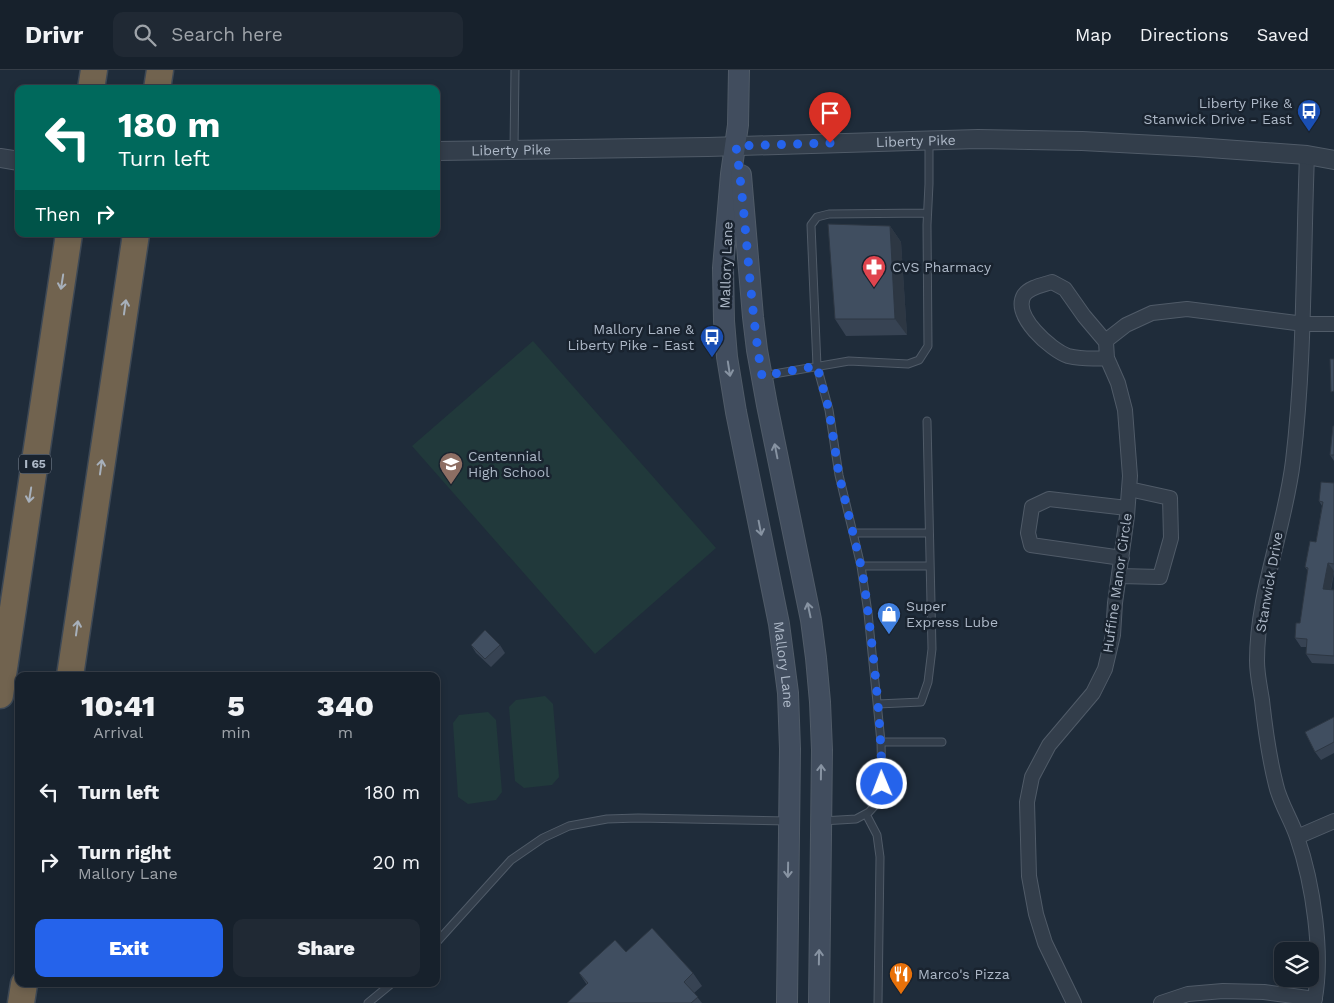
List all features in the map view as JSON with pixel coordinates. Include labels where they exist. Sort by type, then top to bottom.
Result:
[{"type":"highway","points":[[92,85],[94,70]]},
{"type":"highway","points":[[158,85],[160,70]]},
{"type":"highway","name":"I 65","points":[[0,695],[69,237]]},
{"type":"highway","points":[[71,672],[136,237]]},
{"type":"highway","points":[[21,1003],[24,987]]},
{"type":"main road","points":[[736,146],[739,70]]},
{"type":"main road","name":"Mallory Lane","points":[[736,146],[753,316],[762,376],[811,620],[816,658],[822,750],[819,1003]]},
{"type":"main road","name":"Mallory Lane","points":[[736,146],[731,174],[723,268],[724,321],[736,412],[779,624],[788,693],[790,749],[787,1003]]},
{"type":"main road","points":[[789,821],[820,821]]},
{"type":"street","name":"Liberty Pike","points":[[440,151],[736,146],[978,139],[1082,141],[1195,147],[1307,155],[1334,160]]},
{"type":"street","name":"Stanwick Drive","points":[[1307,155],[1304,324],[1292,464],[1266,586],[1257,662],[1265,728],[1276,786],[1297,837],[1308,880],[1316,926],[1318,972],[1315,1001]]},
{"type":"street","points":[[0,158],[15,160]]},
{"type":"street","points":[[1107,358],[1085,359],[1066,355],[1049,344],[1029,324],[1022,308],[1024,295],[1035,287],[1052,282],[1065,289],[1106,342],[1108,338],[1126,325],[1152,313],[1187,309],[1304,324],[1334,324]]},
{"type":"street","name":"Huffine Manor Circle","points":[[1074,1003],[1045,943],[1036,914],[1029,876],[1028,802],[1032,777],[1049,745],[1093,693],[1105,669],[1113,635],[1130,476],[1125,410],[1118,383],[1107,358],[1106,342]]},
{"type":"street","points":[[1120,576],[1160,577],[1171,538],[1170,498],[1129,489]]},
{"type":"street","points":[[1122,558],[1030,545],[1028,532],[1032,507],[1049,499],[1128,508]]},
{"type":"street","points":[[1297,837],[1334,821]]},
{"type":"street","points":[[1161,1003],[1188,994],[1223,992],[1264,992],[1315,1001]]},
{"type":"lane","points":[[514,149],[515,70]]},
{"type":"lane","points":[[762,376],[849,361],[908,364],[920,360],[928,346],[927,213],[929,140]]},
{"type":"lane","points":[[820,821],[856,820],[866,814],[878,802],[882,784],[878,704],[861,566],[839,475],[829,410],[817,366],[811,224],[817,216],[829,214],[927,213]]},
{"type":"lane","points":[[878,704],[921,702],[928,682],[932,649],[927,421]]},
{"type":"lane","points":[[853,533],[929,532]]},
{"type":"lane","points":[[861,566],[930,566]]},
{"type":"lane","points":[[881,742],[942,742]]},
{"type":"lane","points":[[866,814],[877,835],[880,857],[878,1003]]},
{"type":"lane","points":[[440,940],[512,860],[543,838],[569,826],[607,819],[638,818],[789,821]]},
{"type":"lane","points":[[368,1003],[387,987]]},
{"type":"green space","points":[[533,341],[716,548],[595,654],[412,446]]},
{"type":"green space","points":[[545,696],[553,704],[559,777],[552,785],[524,788],[515,781],[509,707],[516,700]]},
{"type":"green space","points":[[488,712],[496,720],[502,792],[496,800],[468,804],[458,797],[453,723],[459,715]]},
{"type":"building","name":"CVS Pharmacy","points":[[828,224],[890,226],[895,319],[835,319]]},
{"type":"building","points":[[1330,359],[1334,359],[1334,391],[1331,392]]},
{"type":"building","points":[[1333,426],[1334,455],[1330,455]]},
{"type":"building","points":[[1321,482],[1334,483],[1334,564],[1328,563],[1323,589],[1334,590],[1334,656],[1306,654],[1307,639],[1295,638],[1296,623],[1300,623],[1308,568],[1305,567],[1310,541],[1316,542],[1323,502],[1319,501]]},
{"type":"building","points":[[485,630],[500,645],[485,659],[471,645]]},
{"type":"building","points":[[1334,717],[1334,742],[1315,752],[1305,732]]},
{"type":"building","points":[[652,928],[693,973],[684,982],[698,997],[691,1003],[567,1003],[588,983],[579,973],[615,940],[626,952]]},
{"type":"place","name":"Liberty Pike & Stanwick Drive - East","points":[[1309,132]]},
{"type":"place","name":"CVS Pharmacy","points":[[874,288]]},
{"type":"place","name":"Mallory Lane & Liberty Pike - East","points":[[712,358]]},
{"type":"place","name":"Centennial High School","points":[[451,485]]},
{"type":"place","name":"Super Express Lube","points":[[889,635]]},
{"type":"place","name":"Marco's Pizza","points":[[901,995]]},
{"type":"route","points":[[830,143],[736,146],[753,316],[762,376],[817,366],[829,410],[839,475],[864,582],[878,704],[882,784]]}]
